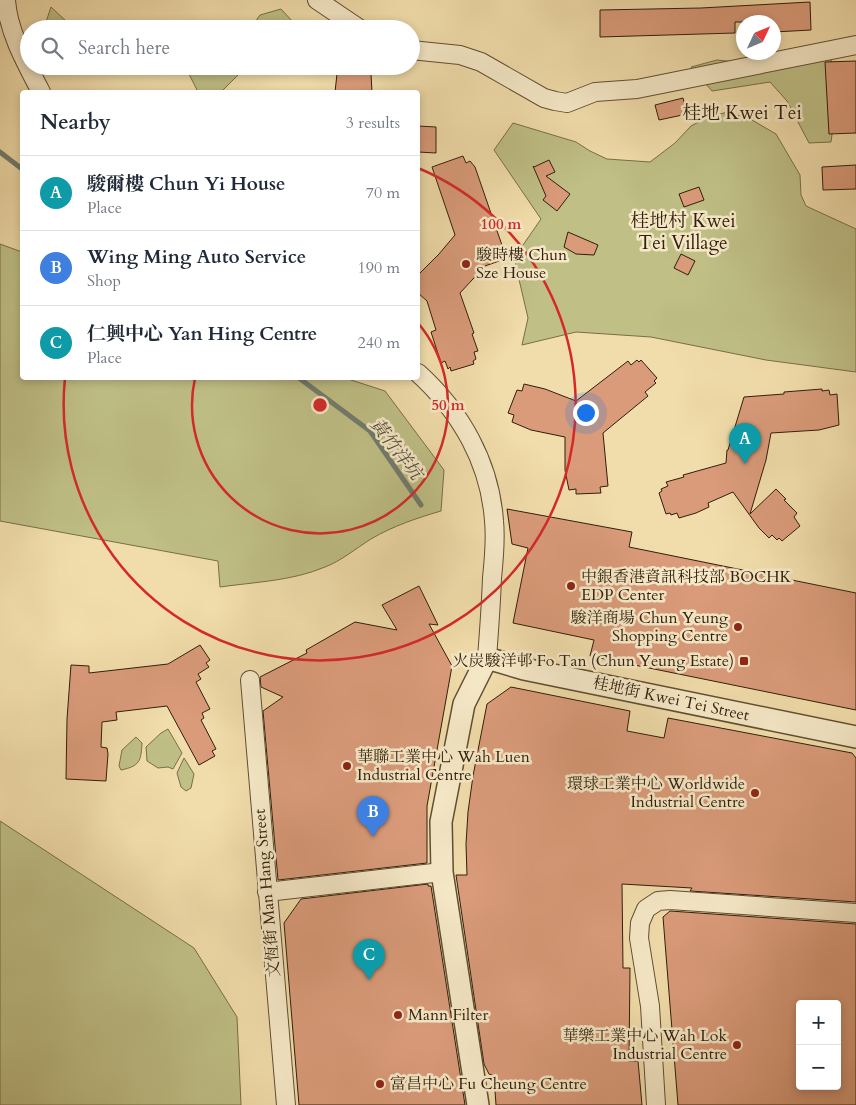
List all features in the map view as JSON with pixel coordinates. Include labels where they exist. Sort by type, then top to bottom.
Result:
[{"type":"street","points":[[6,0],[7,12],[20,48]]},
{"type":"street","points":[[317,0],[347,20]]},
{"type":"street","points":[[420,51],[460,55],[481,62],[544,98],[567,102],[595,92],[637,89],[856,45]]},
{"type":"street","points":[[33,75],[40,90]]},
{"type":"street","points":[[420,375],[448,404],[463,425],[475,448],[491,496],[494,522],[495,544],[487,658],[464,704],[441,822],[442,872],[478,1105]]},
{"type":"street","name":"桂地街 Kwei Tei Street","points":[[487,658],[524,669],[856,737]]},
{"type":"street","name":"文恆街 Man Hang Street","points":[[250,680],[286,1105]]},
{"type":"street","points":[[267,892],[442,872]]},
{"type":"street","points":[[656,1105],[650,1006],[639,938],[640,924],[646,909],[658,900],[670,900],[856,913]]},
{"type":"green space","points":[[51,7],[65,20],[47,20]]},
{"type":"green space","points":[[281,9],[291,20],[256,20],[260,15]]},
{"type":"green space","points":[[831,57],[835,113],[831,142],[809,143],[787,101],[770,82],[712,91],[691,67],[717,60],[785,67],[817,62]]},
{"type":"green space","points":[[190,75],[238,75],[223,90],[197,90]]},
{"type":"green space","points":[[728,112],[752,120],[776,134],[800,175],[801,195],[806,206],[856,229],[856,372],[766,360],[651,337],[576,332],[522,345],[528,318],[514,258],[541,219],[494,150],[513,123],[576,142],[607,159],[650,162],[675,143],[691,126],[708,117]]},
{"type":"green space","points":[[0,244],[20,251],[20,380],[351,380],[385,391],[444,470],[441,511],[388,530],[337,562],[312,572],[273,580],[220,587],[218,561],[0,521]]},
{"type":"green space","points":[[168,729],[182,753],[173,769],[168,767],[158,768],[147,761],[146,747]]},
{"type":"green space","points":[[136,737],[142,743],[140,758],[132,767],[121,770],[119,766],[122,750]]},
{"type":"green space","points":[[184,758],[194,774],[191,788],[186,791],[181,787],[177,773]]},
{"type":"green space","points":[[0,821],[194,948],[237,1017],[241,1105],[0,1105]]},
{"type":"building","points":[[810,2],[811,30],[781,32],[781,15],[736,15],[735,33],[600,37],[600,10],[701,8]]},
{"type":"building","points":[[856,61],[856,133],[829,134],[825,62]]},
{"type":"building","points":[[337,75],[371,75],[372,90],[335,90]]},
{"type":"building","points":[[683,98],[687,114],[659,120],[655,105]]},
{"type":"building","points":[[420,126],[436,127],[436,153],[420,152]]},
{"type":"building","name":"駿時樓 Chun Sze House","points":[[463,156],[466,163],[470,161],[475,167],[504,251],[500,252],[502,260],[485,266],[460,293],[474,333],[472,334],[478,351],[474,352],[476,359],[473,361],[474,364],[451,371],[450,367],[448,369],[445,361],[441,363],[431,332],[436,330],[427,301],[420,295],[420,273],[455,235],[432,167]]},
{"type":"building","points":[[549,160],[555,172],[546,176],[570,194],[557,211],[543,200],[546,196],[533,166]]},
{"type":"building","points":[[856,165],[856,189],[823,190],[822,167]]},
{"type":"building","points":[[699,187],[704,200],[684,207],[679,194]]},
{"type":"building","points":[[568,232],[598,245],[594,255],[576,254],[564,247]]},
{"type":"building","points":[[681,254],[695,261],[688,275],[674,268]]},
{"type":"building","points":[[637,360],[639,362],[641,360],[657,378],[654,381],[656,383],[645,392],[648,396],[603,433],[608,486],[600,487],[601,493],[576,494],[576,489],[569,490],[565,470],[565,437],[531,430],[512,422],[514,415],[508,413],[517,390],[522,391],[524,384],[545,389],[576,401],[628,361],[631,365]]},
{"type":"building","points":[[822,389],[822,391],[829,390],[830,395],[837,394],[839,425],[819,430],[771,433],[766,460],[750,514],[776,489],[797,513],[794,517],[800,526],[782,541],[779,538],[777,540],[772,535],[769,538],[759,528],[733,492],[708,503],[709,507],[696,513],[679,518],[677,513],[666,514],[659,493],[662,491],[661,489],[668,486],[666,482],[684,477],[683,475],[726,463],[727,450],[744,397]]},
{"type":"building","name":"駿洋商場 Chun Yeung Shopping Centre","points":[[507,509],[632,532],[629,547],[856,593],[856,710],[590,656],[594,640],[513,623],[528,548],[512,544]]},
{"type":"building","name":"華聯工業中心 Wah Luen Industrial Centre","points":[[419,586],[438,625],[429,624],[452,666],[427,806],[427,863],[278,880],[263,711],[283,697],[261,687],[260,677],[307,653],[306,650],[355,622],[397,630],[382,605]]},
{"type":"building","points":[[200,645],[210,660],[206,663],[209,667],[198,674],[201,679],[196,682],[210,709],[202,713],[204,718],[201,720],[216,749],[212,751],[215,756],[199,765],[167,706],[116,712],[117,720],[102,722],[101,747],[107,748],[108,754],[106,781],[66,779],[67,719],[71,665],[89,666],[89,673],[168,664]]},
{"type":"building","points":[[511,687],[630,711],[627,731],[664,738],[668,718],[852,753],[856,758],[856,902],[690,891],[692,888],[622,884],[623,968],[630,968],[629,1061],[638,1061],[642,1105],[496,1105],[494,1076],[489,1074],[484,1064],[456,875],[467,875],[468,812],[487,704]]},
{"type":"building","points":[[428,884],[428,886],[431,886],[465,1105],[299,1105],[284,923],[301,899]]},
{"type":"building","name":"華樂工業中心 Wah Lok Industrial Centre","points":[[670,911],[856,924],[856,1105],[678,1105],[663,917]]},
{"type":"waterway","name":"黃竹洋坑","points":[[0,152],[20,167]]},
{"type":"waterway","name":"黃竹洋坑","points":[[302,380],[370,431],[421,505]]},
{"type":"place","name":"駿時樓 Chun Sze House","points":[[466,264]]},
{"type":"place","name":"駿爾樓 Chun Yi House","points":[[745,464]]},
{"type":"place","name":"中銀香港資訊科技部 BOCHK EDP Center","points":[[571,586]]},
{"type":"place","name":"駿洋商場 Chun Yeung Shopping Centre","points":[[738,627]]},
{"type":"place","name":"火炭駿洋邨 Fo Tan (Chun Yeung Estate)","points":[[744,661]]},
{"type":"place","name":"華聯工業中心 Wah Luen Industrial Centre","points":[[347,766]]},
{"type":"place","name":"環球工業中心 Worldwide Industrial Centre","points":[[755,793]]},
{"type":"place","name":"Wing Ming Auto Service","points":[[373,837]]},
{"type":"place","name":"仁興中心 Yan Hing Centre","points":[[369,980]]},
{"type":"place","name":"Mann Filter","points":[[398,1015]]},
{"type":"place","name":"華樂工業中心 Wah Lok Industrial Centre","points":[[737,1045]]},
{"type":"place","name":"富昌中心 Fu Cheung Centre","points":[[380,1084]]},
{"type":"district","name":"桂地 Kwei Tei","points":[[742,113]]},
{"type":"district","name":"桂地村 Kwei Tei Village","points":[[683,232]]}]
